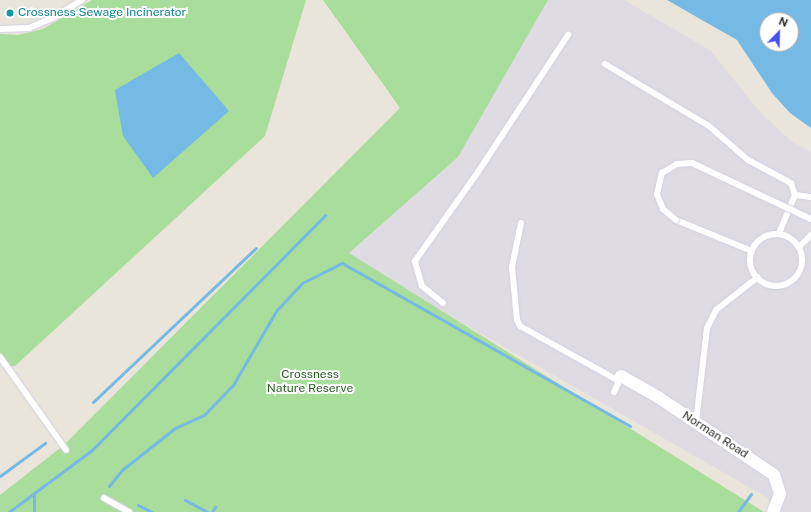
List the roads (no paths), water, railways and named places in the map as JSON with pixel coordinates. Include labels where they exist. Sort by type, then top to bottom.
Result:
[{"type":"street","name":"Norman Road","points":[[620,378],[658,397],[696,424],[774,475],[780,494],[773,512]]},
{"type":"lane","points":[[0,29],[29,28],[53,18],[82,0]]},
{"type":"lane","points":[[443,304],[422,286],[415,261],[440,222],[476,175],[568,35]]},
{"type":"lane","points":[[605,64],[709,126],[748,160],[791,183],[795,195],[779,233]]},
{"type":"lane","points":[[752,251],[676,220],[663,209],[656,194],[662,173],[677,164],[692,163],[811,219]]},
{"type":"lane","points":[[795,195],[811,197]]},
{"type":"lane","points":[[521,223],[512,268],[516,320],[520,326],[620,378],[614,392]]},
{"type":"lane","points":[[779,233],[799,247],[802,264],[796,278],[779,286],[767,284],[758,277],[750,259],[757,241],[768,235],[779,233]]},
{"type":"lane","points":[[799,247],[811,235]]},
{"type":"lane","points":[[696,424],[707,328],[716,310],[758,277]]},
{"type":"lane","points":[[0,358],[66,450]]},
{"type":"lane","points":[[104,498],[130,512]]},
{"type":"water","points":[[667,0],[811,0],[811,128],[790,113],[772,93],[737,40]]},
{"type":"water","points":[[179,53],[229,111],[153,178],[123,136],[115,90]]},
{"type":"waterway","points":[[9,512],[92,450],[325,215]]},
{"type":"waterway","points":[[93,402],[256,248]]},
{"type":"waterway","points":[[109,486],[122,470],[175,428],[204,415],[233,385],[276,311],[302,283],[342,263],[630,426]]},
{"type":"waterway","points":[[0,476],[45,443]]},
{"type":"waterway","points":[[738,512],[751,494]]},
{"type":"waterway","points":[[34,495],[34,512]]},
{"type":"waterway","points":[[185,500],[208,512]]},
{"type":"waterway","points":[[138,505],[152,512]]},
{"type":"waterway","points":[[212,512],[215,507]]},
{"type":"place","name":"Crossness Sewage Incinerator","points":[[10,13]]},
{"type":"park label","name":"Crossness Nature Reserve","points":[[310,382]]}]
